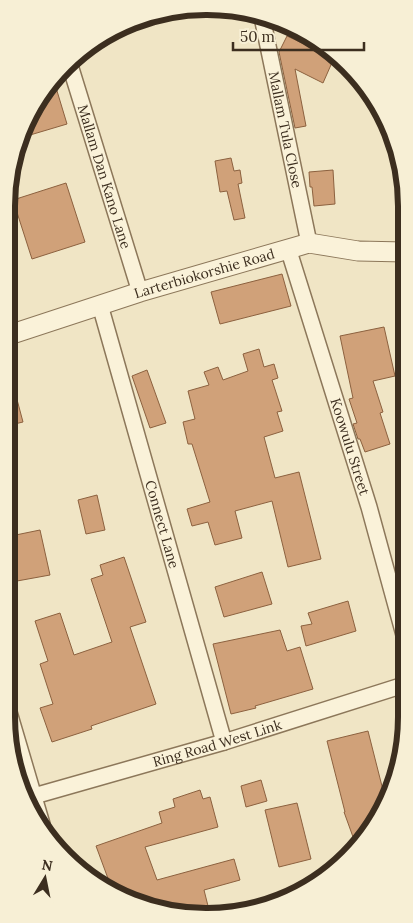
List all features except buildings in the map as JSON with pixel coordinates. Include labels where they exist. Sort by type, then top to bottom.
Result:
[{"type":"street","name":"Mallam Tula Close","points":[[263,24],[309,243]]},
{"type":"street","name":"Mallam Dan Kano Lane","points":[[72,70],[140,292]]},
{"type":"street","name":"Larterbiokorshie Road","points":[[15,333],[140,292],[309,243],[358,250],[398,252]]},
{"type":"street","name":"Koowulu Street","points":[[288,248],[369,507],[398,616]]},
{"type":"street","name":"Connect Lane","points":[[100,305],[224,742]]},
{"type":"street","name":"Ring Road West Link","points":[[32,795],[224,742],[398,687]]},
{"type":"street","points":[[19,751],[26,781]]}]
